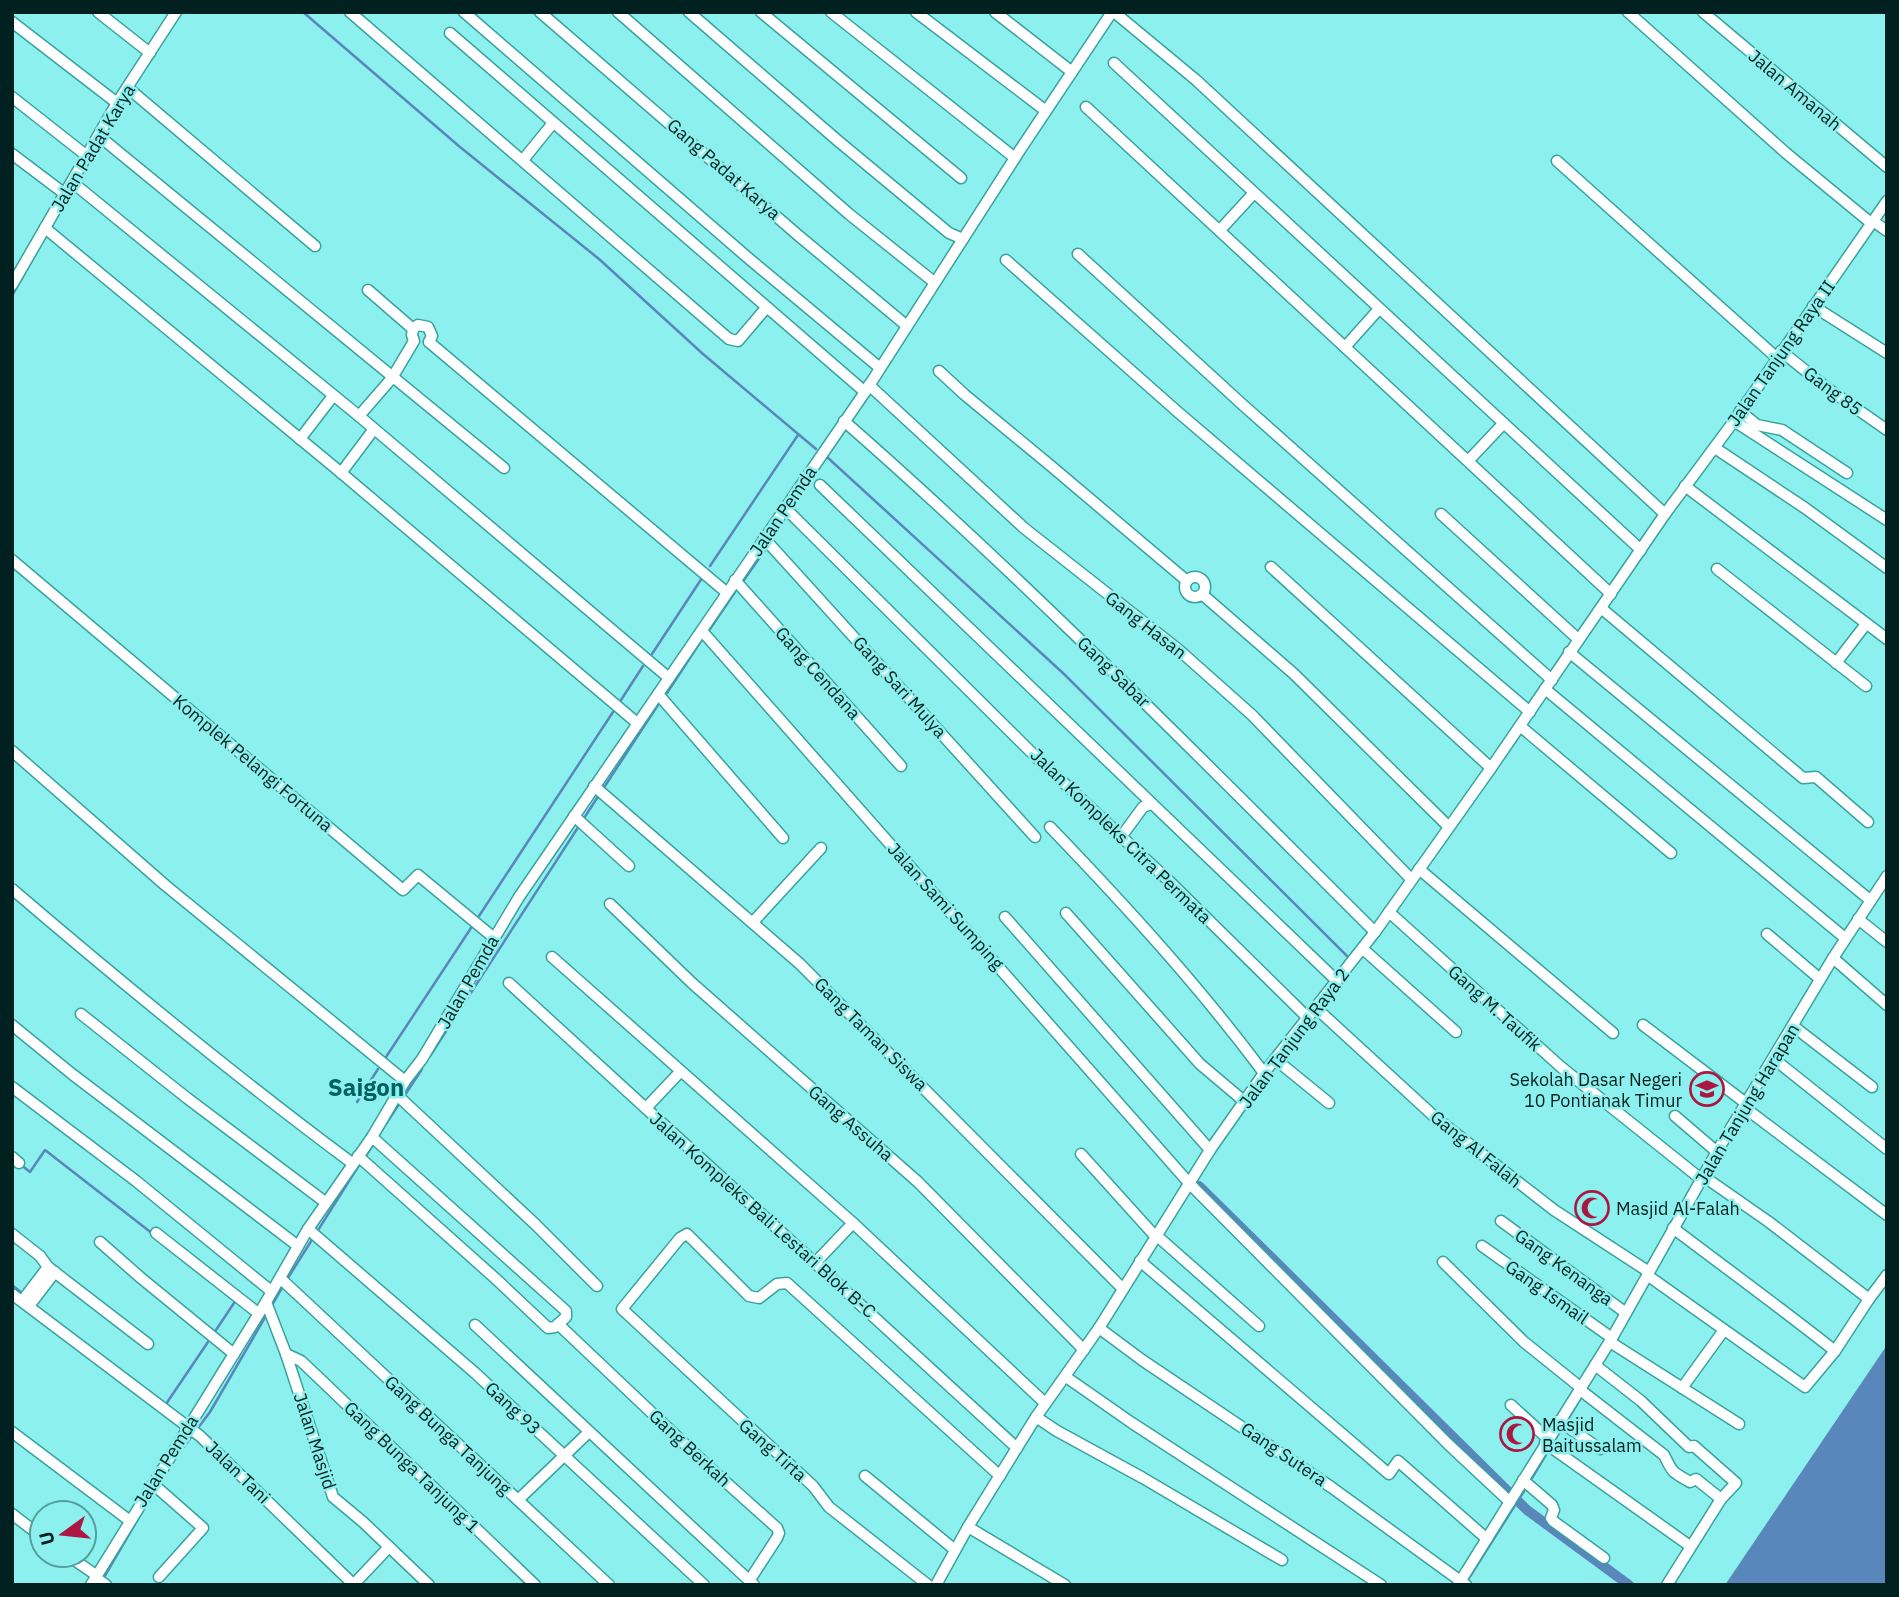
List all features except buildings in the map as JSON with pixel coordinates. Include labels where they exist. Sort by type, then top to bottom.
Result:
[{"type":"street","points":[[98,12],[150,53]]},
{"type":"street","name":"Jalan Padat Karya","points":[[12,285],[117,103],[131,91],[150,53],[176,12]]},
{"type":"street","points":[[350,12],[729,339],[738,341],[766,308]]},
{"type":"street","points":[[464,12],[747,257],[880,368]]},
{"type":"street","name":"Gang Padat Karya","points":[[540,12],[907,326]]},
{"type":"street","points":[[618,12],[849,214],[934,282]]},
{"type":"street","points":[[689,12],[949,233],[963,239],[1111,13],[1196,80],[1665,514]]},
{"type":"street","points":[[761,12],[961,178]]},
{"type":"street","points":[[831,12],[1015,158]]},
{"type":"street","points":[[916,12],[1046,111]]},
{"type":"street","points":[[995,12],[1072,72]]},
{"type":"street","points":[[1628,12],[1786,153],[1887,231]]},
{"type":"street","name":"Jalan Amanah","points":[[1703,12],[1887,167]]},
{"type":"street","points":[[12,22],[117,103]]},
{"type":"street","name":"Gang Hasan","points":[[450,33],[766,308],[867,389],[1024,528],[1179,650],[1252,715],[1411,879]]},
{"type":"street","points":[[1114,63],[1641,551]]},
{"type":"street","points":[[131,91],[315,246]]},
{"type":"street","points":[[12,97],[87,156]]},
{"type":"street","points":[[1086,107],[1611,594]]},
{"type":"street","points":[[523,160],[553,123]]},
{"type":"street","points":[[99,136],[504,468]]},
{"type":"street","points":[[12,154],[65,194]]},
{"type":"street","name":"Gang 85","points":[[1557,161],[1779,354],[1887,430]]},
{"type":"street","points":[[72,182],[359,416],[669,678]]},
{"type":"street","points":[[1220,230],[1254,193]]},
{"type":"street","name":"Jalan Tanjung Raya II","points":[[1673,504],[1887,201]]},
{"type":"street","points":[[45,228],[636,722]]},
{"type":"street","name":"Jalan Pemda","points":[[99,1581],[153,1484],[193,1431],[258,1313],[268,1307],[271,1291],[283,1281],[298,1246],[312,1233],[325,1202],[359,1160],[400,1098],[405,1081],[422,1059],[493,937],[554,843],[574,816],[600,791],[636,722],[702,631],[726,592],[867,389],[963,239]]},
{"type":"street","points":[[1077,254],[1552,680]]},
{"type":"street","points":[[1006,260],[1171,406],[1530,712]]},
{"type":"street","points":[[368,290],[413,329]]},
{"type":"street","points":[[1813,306],[1887,353]]},
{"type":"street","points":[[1345,347],[1379,309]]},
{"type":"street","points":[[418,325],[428,327],[432,332],[429,342],[422,345],[414,341],[413,329],[418,325]]},
{"type":"street","points":[[359,416],[392,378],[414,341]]},
{"type":"street","points":[[429,342],[726,592]]},
{"type":"street","points":[[939,370],[965,395],[1186,581],[1195,576],[1204,581],[1203,595],[1294,674],[1449,827]]},
{"type":"street","points":[[300,439],[333,396]]},
{"type":"street","points":[[1740,411],[1757,425],[1782,430],[1847,473]]},
{"type":"street","name":"Gang Sabar","points":[[844,421],[1096,654],[1375,932]]},
{"type":"street","points":[[1734,421],[1887,520]]},
{"type":"street","points":[[1469,460],[1503,424]]},
{"type":"street","points":[[341,473],[374,429]]},
{"type":"street","points":[[1715,448],[1805,508],[1887,568]]},
{"type":"street","points":[[820,485],[1337,981]]},
{"type":"street","points":[[1685,486],[1887,639]]},
{"type":"street","name":"Jalan Tanjung Raya 2","points":[[936,1585],[968,1527],[1036,1417],[1099,1328],[1210,1150],[1264,1073],[1375,932],[1673,504]]},
{"type":"street","name":"Jalan Kompleks Citra Permata","points":[[785,508],[1308,1018]]},
{"type":"street","points":[[1441,514],[1578,639]]},
{"type":"street","name":"Gang Sari Mulya","points":[[764,538],[1035,836]]},
{"type":"street","name":"Komplek Pelangi Fortuna","points":[[12,560],[403,890],[418,875],[493,937]]},
{"type":"street","points":[[1271,567],[1372,656],[1491,768]]},
{"type":"street","points":[[1717,569],[1866,686]]},
{"type":"street","name":"Gang Cendana","points":[[735,580],[901,766]]},
{"type":"street","points":[[1601,608],[1803,778],[1816,777],[1868,822]]},
{"type":"street","points":[[1836,663],[1866,624]]},
{"type":"street","name":"Jalan Sami Sumping","points":[[702,631],[1189,1182],[1345,1342],[1448,1444],[1511,1501]]},
{"type":"street","points":[[1569,652],[1870,900]]},
{"type":"street","points":[[1545,689],[1845,938]]},
{"type":"street","points":[[658,694],[783,838]]},
{"type":"street","points":[[1520,726],[1671,853]]},
{"type":"street","points":[[12,751],[165,885],[405,1081]]},
{"type":"street","name":"Gang Taman Siswa","points":[[600,791],[753,922],[834,996],[1123,1289]]},
{"type":"street","points":[[1121,837],[1143,807],[1152,804]]},
{"type":"street","points":[[574,816],[629,866]]},
{"type":"street","points":[[1050,827],[1222,1016],[1264,1073]]},
{"type":"street","points":[[753,922],[821,848]]},
{"type":"street","points":[[1419,869],[1613,1033]]},
{"type":"street","name":"Jalan Tanjung Harapan","points":[[1461,1584],[1546,1441],[1611,1340],[1702,1177],[1820,979],[1885,881]]},
{"type":"street","points":[[12,889],[230,1071],[359,1160]]},
{"type":"street","name":"Gang Assuha","points":[[610,904],[692,984],[918,1182],[1084,1350]]},
{"type":"street","name":"Gang M. Taufik","points":[[1389,912],[1561,1067],[1702,1177],[1769,1222],[1868,1299]]},
{"type":"street","points":[[1066,913],[1192,1055],[1245,1102]]},
{"type":"street","points":[[1005,917],[1210,1150]]},
{"type":"street","points":[[1858,919],[1887,942]]},
{"type":"street","points":[[1767,934],[1820,979]]},
{"type":"street","points":[[1363,948],[1456,1032]]},
{"type":"street","points":[[552,957],[853,1223],[1045,1403]]},
{"type":"street","points":[[1833,958],[1887,1005]]},
{"type":"street","name":"Jalan Kompleks Bali Lestari Blok B-C","points":[[509,983],[1017,1448]]},
{"type":"street","name":"Gang Al Falah","points":[[1316,1008],[1437,1119],[1481,1154],[1554,1210],[1648,1273],[1805,1387],[1835,1351]]},
{"type":"street","points":[[81,1014],[325,1202]]},
{"type":"street","points":[[12,1025],[298,1246]]},
{"type":"street","points":[[1643,1025],[1887,1215]]},
{"type":"street","points":[[1793,1026],[1872,1087]]},
{"type":"street","points":[[1275,1059],[1329,1103]]},
{"type":"street","points":[[1774,1059],[1887,1149]]},
{"type":"street","points":[[646,1108],[680,1072]]},
{"type":"street","points":[[12,1087],[136,1181],[271,1291]]},
{"type":"street","points":[[400,1098],[564,1251],[597,1286]]},
{"type":"street","points":[[1675,1116],[1717,1152]]},
{"type":"street","points":[[374,1139],[566,1311],[566,1317],[558,1324]]},
{"type":"street","points":[[1081,1154],[1156,1236],[1259,1326]]},
{"type":"street","name":"Gang Berkah","points":[[359,1160],[548,1328],[552,1329],[558,1324],[777,1528],[777,1538],[751,1583]]},
{"type":"street","name":"Gang Kenanga","points":[[1501,1221],[1626,1313]]},
{"type":"street","points":[[815,1263],[853,1223]]},
{"type":"street","points":[[1673,1228],[1735,1276],[1777,1304],[1835,1351],[1868,1299],[1887,1275]]},
{"type":"street","points":[[156,1233],[258,1313]]},
{"type":"street","name":"Gang 93","points":[[312,1233],[427,1330],[704,1585]]},
{"type":"street","points":[[12,1234],[40,1256],[51,1269],[148,1344]]},
{"type":"street","name":"Gang Tirta","points":[[928,1585],[829,1507],[813,1486],[622,1309],[680,1238],[687,1234],[748,1296],[760,1298],[777,1284],[787,1283],[1000,1476]]},
{"type":"street","points":[[100,1242],[234,1354]]},
{"type":"street","name":"Gang Ismail","points":[[1482,1246],[1611,1340],[1739,1424]]},
{"type":"street","points":[[1140,1261],[1389,1474],[1398,1461],[1487,1539]]},
{"type":"street","points":[[1443,1262],[1524,1342],[1664,1455],[1673,1472],[1690,1482],[1696,1479],[1721,1499]]},
{"type":"street","points":[[25,1304],[51,1269]]},
{"type":"street","name":"Gang Bunga Tanjung","points":[[283,1281],[609,1585]]},
{"type":"street","name":"Jalan Tani","points":[[12,1294],[193,1431],[354,1584]]},
{"type":"street","name":"Jalan Masjid","points":[[268,1307],[333,1497],[429,1585]]},
{"type":"street","points":[[475,1325],[751,1583]]},
{"type":"street","name":"Gang Sutera","points":[[1099,1328],[1142,1360],[1321,1480],[1461,1584]]},
{"type":"street","points":[[1682,1388],[1724,1330]]},
{"type":"street","name":"Gang Bunga Tanjung 1","points":[[286,1354],[301,1361],[535,1585]]},
{"type":"street","points":[[1595,1365],[1641,1401],[1689,1447],[1694,1446],[1736,1483],[1721,1499],[1667,1585]]},
{"type":"street","points":[[1066,1377],[1381,1585]]},
{"type":"street","points":[[1511,1405],[1546,1441],[1690,1546]]},
{"type":"street","points":[[1036,1417],[1282,1560]]},
{"type":"street","points":[[1559,1421],[1600,1449]]},
{"type":"street","points":[[12,1432],[130,1521]]},
{"type":"street","points":[[517,1500],[566,1457],[589,1432]]},
{"type":"street","points":[[865,1476],[955,1550]]},
{"type":"street","points":[[1522,1481],[1552,1506],[1553,1521],[1604,1558]]},
{"type":"street","points":[[153,1484],[203,1528],[159,1577]]},
{"type":"street","points":[[12,1514],[28,1526]]},
{"type":"street","points":[[968,1527],[1065,1585]]},
{"type":"street","points":[[354,1584],[389,1547]]},
{"type":"street","points":[[84,1569],[99,1581]]},
{"type":"water","points":[[1887,1345],[1887,1585],[1725,1585]]},
{"type":"waterway","points":[[303,12],[460,147],[599,259],[703,354],[816,449]]},
{"type":"waterway","points":[[12,296],[41,244]]},
{"type":"waterway","points":[[710,566],[798,435]]},
{"type":"waterway","points":[[827,457],[1064,674],[1348,957]]},
{"type":"waterway","points":[[744,580],[765,550]]},
{"type":"waterway","points":[[652,654],[702,578]]},
{"type":"waterway","points":[[710,629],[735,592]]},
{"type":"waterway","points":[[667,693],[701,641]]},
{"type":"waterway","points":[[621,700],[643,666]]},
{"type":"waterway","points":[[603,789],[658,705]]},
{"type":"waterway","points":[[479,916],[613,712]]},
{"type":"waterway","points":[[430,1056],[599,795]]},
{"type":"waterway","points":[[386,1057],[471,928]]},
{"type":"waterway","points":[[357,1102],[378,1069]]},
{"type":"waterway","points":[[378,1136],[422,1069]]},
{"type":"waterway","points":[[42,1116],[84,1148]]},
{"type":"waterway","points":[[365,1157],[375,1142]]},
{"type":"waterway","points":[[20,1164],[30,1172],[45,1150],[153,1234]]},
{"type":"waterway","points":[[286,1281],[361,1162]]},
{"type":"waterway","points":[[1199,1186],[1527,1510],[1629,1585]]},
{"type":"waterway","points":[[12,1285],[23,1294]]},
{"type":"waterway","points":[[272,1305],[283,1286]]},
{"type":"waterway","points":[[216,1330],[236,1300]]},
{"type":"waterway","points":[[40,1309],[103,1357]]},
{"type":"waterway","points":[[173,1461],[210,1412],[267,1314]]},
{"type":"waterway","points":[[164,1403],[166,1404],[208,1342]]},
{"type":"waterway","points":[[1568,1419],[1580,1399]]},
{"type":"waterway","points":[[1554,1441],[1560,1431]]},
{"type":"waterway","points":[[1532,1478],[1547,1453]]},
{"type":"waterway","points":[[1469,1578],[1524,1491]]},
{"type":"waterway","points":[[103,1579],[149,1500]]},
{"type":"place","name":"Sekolah Dasar Negeri 10 Pontianak Timur","points":[[1707,1089]]},
{"type":"place","name":"Masjid Al-Falah","points":[[1592,1208]]},
{"type":"place","name":"Masjid Baitussalam","points":[[1517,1434]]},
{"type":"district","name":"Saigon","points":[[366,1087]]}]
